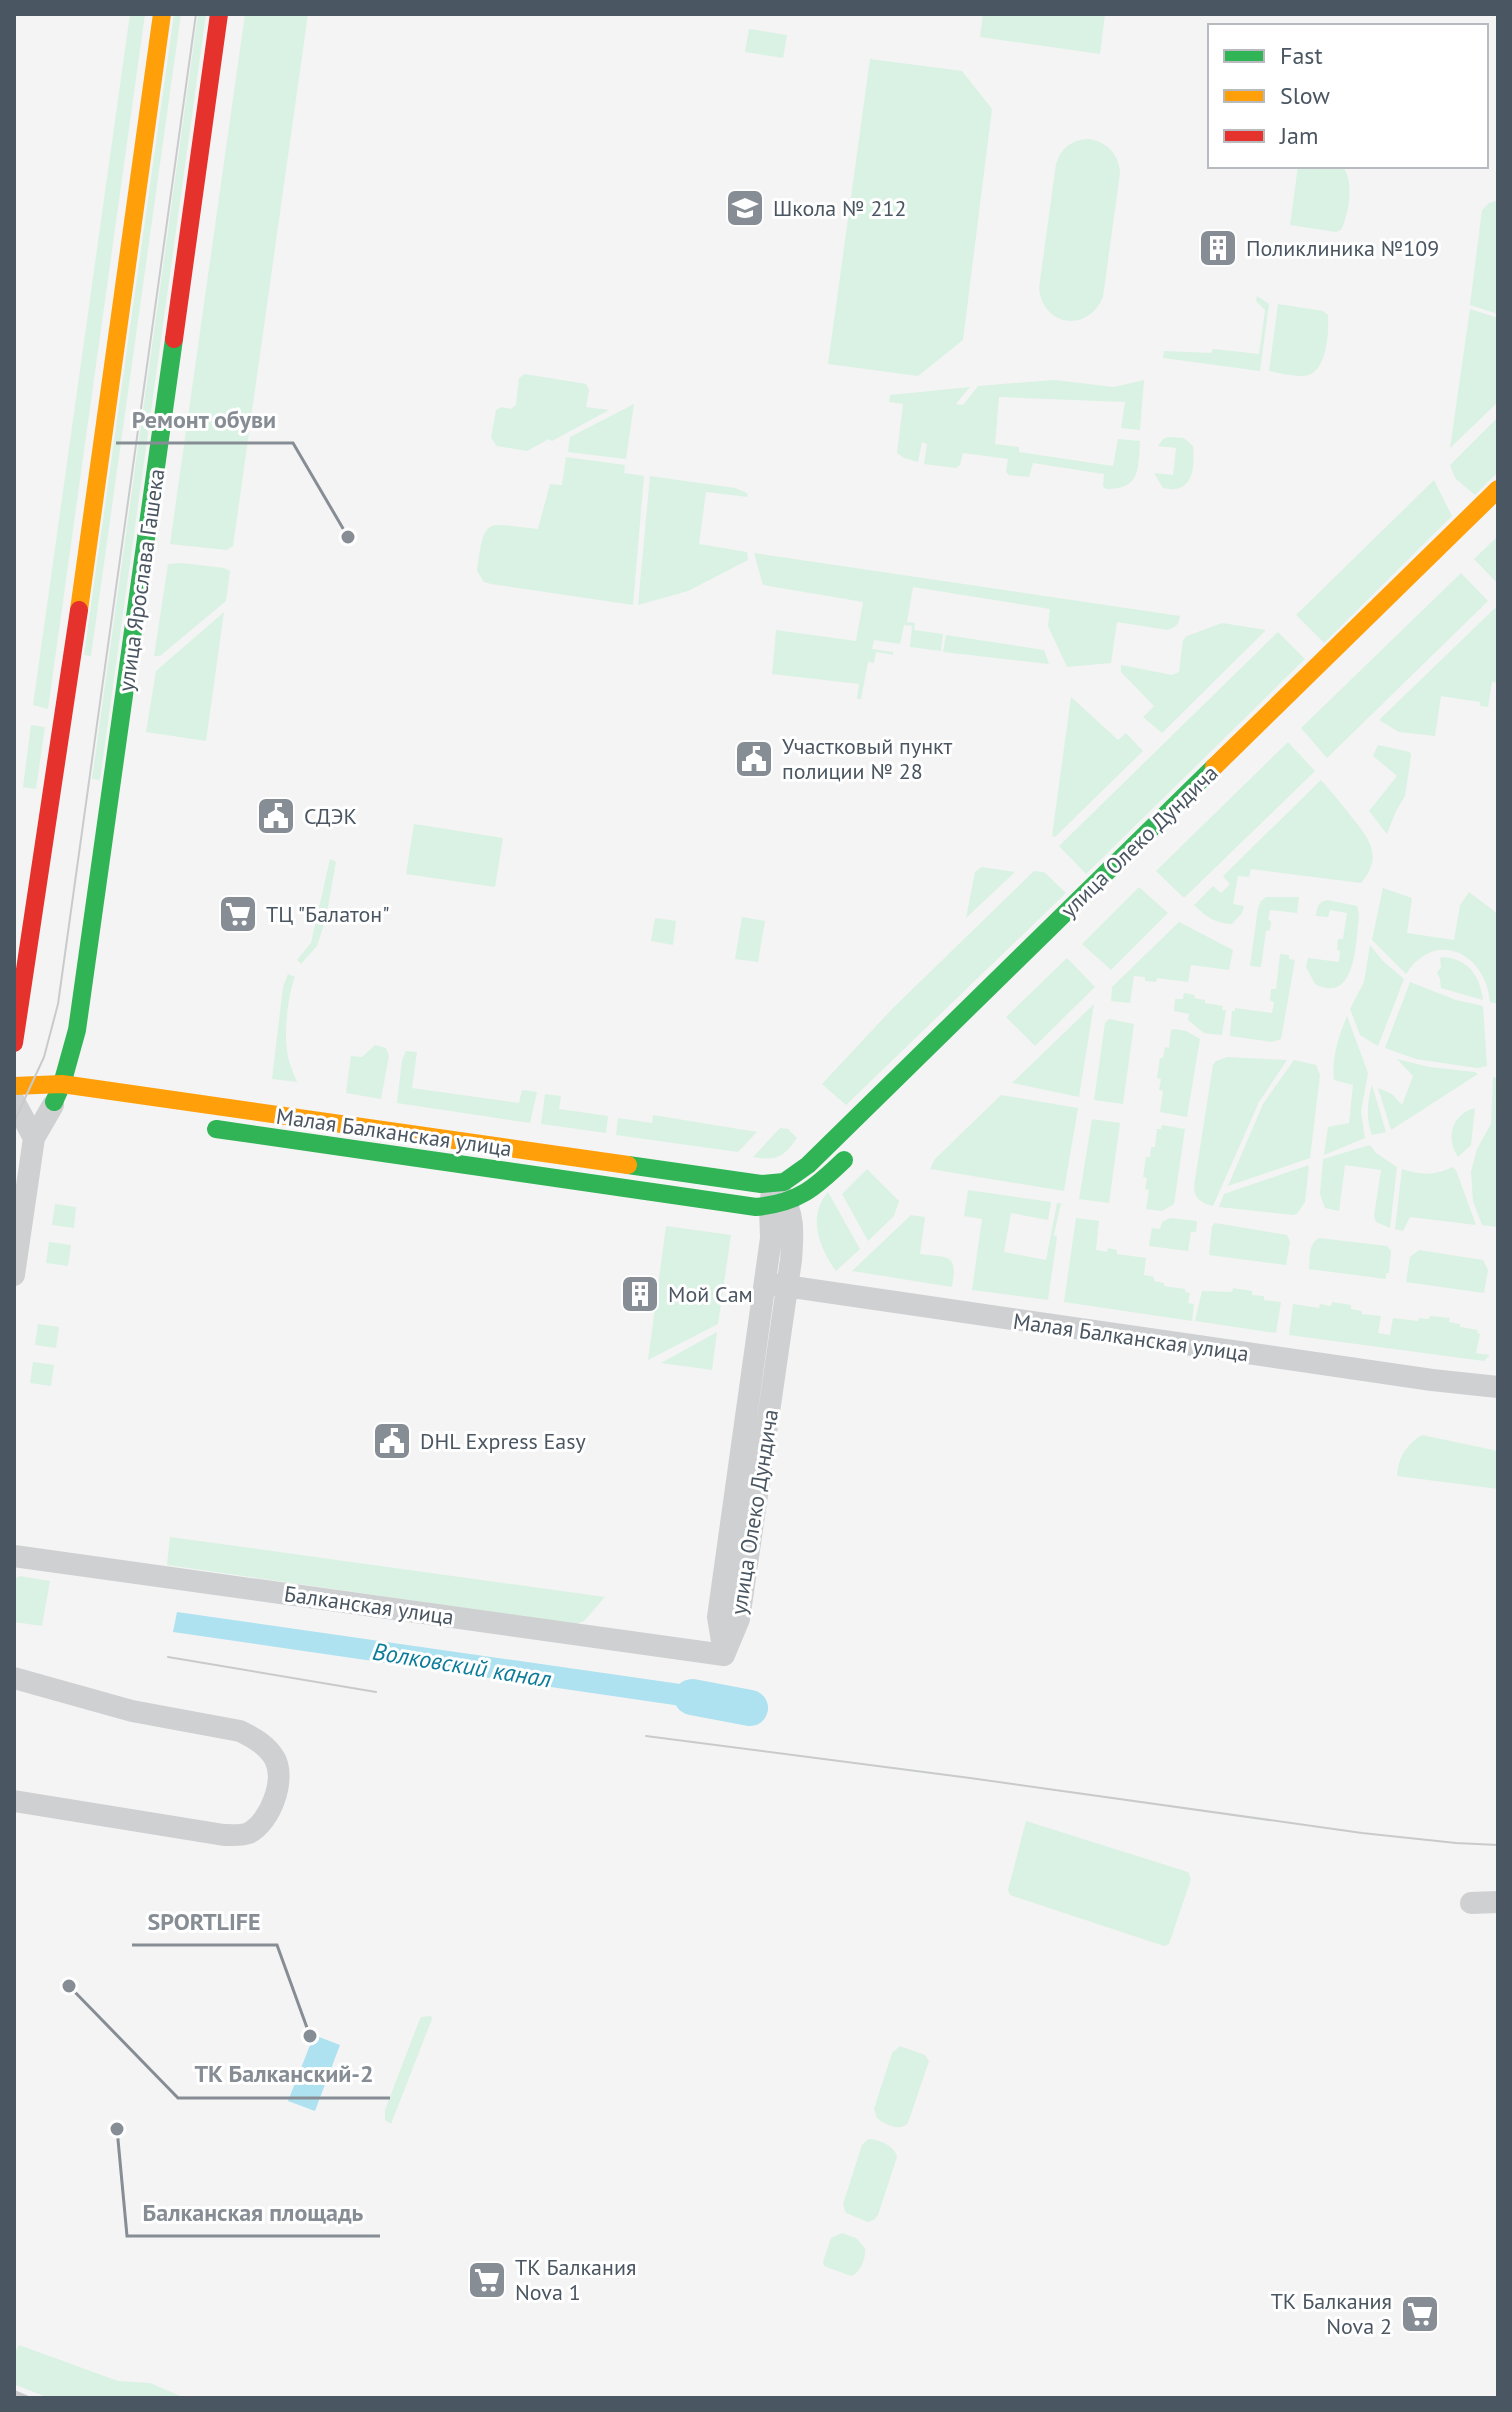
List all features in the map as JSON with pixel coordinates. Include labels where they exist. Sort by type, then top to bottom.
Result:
[{"type":"street","points":[[14,1043],[63,721],[162,14]]},
{"type":"street","name":"улица Ярослава Гашека","points":[[14,1275],[34,1138],[62,1084],[77,1030],[219,14]]},
{"type":"street","name":"улица Олеко Дундича","points":[[724,1655],[718,1617],[776,1285],[793,1234],[777,1197],[784,1182],[808,1165],[1498,489]]},
{"type":"street","name":"Малая Балканская улица","points":[[14,1088],[62,1084],[750,1183],[777,1197]]},
{"type":"street","name":"Малая Балканская улица","points":[[14,1088],[53,1105],[77,1108]]},
{"type":"street","points":[[14,1101],[34,1138]]},
{"type":"street","name":"Малая Балканская улица","points":[[205,1127],[736,1204],[777,1197]]},
{"type":"street","points":[[777,1197],[811,1191],[855,1149]]},
{"type":"street","name":"Малая Балканская улица","points":[[776,1285],[1498,1387]]},
{"type":"street","name":"Балканская улица","points":[[14,1556],[724,1655]]},
{"type":"street","points":[[14,1678],[132,1711],[240,1731],[266,1748],[276,1762],[277,1778],[275,1801],[264,1820],[247,1834],[224,1835],[14,1801]]},
{"type":"street","points":[[1471,1903],[1498,1902]]},
{"type":"green space","points":[[130,14],[145,14],[48,709],[33,705]]},
{"type":"green space","points":[[174,14],[181,14],[91,656],[84,655]]},
{"type":"green space","points":[[198,14],[206,14],[100,780],[92,779]]},
{"type":"green space","points":[[245,14],[308,14],[233,546],[227,550],[170,544]]},
{"type":"green space","points":[[983,14],[1105,14],[1100,54],[980,37]]},
{"type":"green space","points":[[749,29],[787,35],[783,58],[745,52]]},
{"type":"green space","points":[[870,59],[962,71],[992,109],[963,340],[918,376],[828,364]]},
{"type":"green space","points":[[1089,139],[1111,150],[1120,173],[1103,297],[1087,316],[1067,321],[1049,311],[1042,301],[1039,288],[1056,164],[1068,146]]},
{"type":"green space","points":[[1298,168],[1343,168],[1350,188],[1341,230],[1336,232],[1290,225]]},
{"type":"green space","points":[[1498,200],[1498,314],[1470,305],[1482,210]]},
{"type":"green space","points":[[1257,296],[1269,304],[1260,371],[1163,358],[1164,351],[1211,353],[1213,349],[1259,354],[1265,310],[1256,301]]},
{"type":"green space","points":[[1278,304],[1323,311],[1328,315],[1325,353],[1317,369],[1310,374],[1298,376],[1269,371]]},
{"type":"green space","points":[[1470,309],[1498,318],[1498,402],[1450,448]]},
{"type":"green space","points":[[525,374],[586,384],[589,390],[586,407],[609,410],[527,451],[497,446],[491,438],[496,410],[501,407],[511,409],[516,405],[519,378]]},
{"type":"green space","points":[[1054,380],[1114,387],[1144,380],[1140,430],[1121,428],[1125,402],[999,397],[995,444],[1019,447],[1019,452],[1113,466],[1118,439],[1140,441],[1138,468],[1132,481],[1106,489],[1103,486],[1104,474],[1033,463],[1029,477],[1009,475],[1006,472],[1008,459],[963,453],[956,468],[924,464],[927,444],[922,442],[918,462],[897,453],[903,404],[889,402],[890,395],[970,387],[956,404],[963,405],[978,386]]},
{"type":"green space","points":[[634,404],[626,459],[568,452],[570,437]]},
{"type":"green space","points":[[1498,417],[1498,472],[1475,495],[1455,478],[1450,465]]},
{"type":"green space","points":[[1168,437],[1184,438],[1193,446],[1190,478],[1181,488],[1163,488],[1154,473],[1173,475],[1176,448],[1158,446]]},
{"type":"green space","points":[[566,457],[625,465],[624,473],[644,476],[633,605],[491,584],[484,582],[477,571],[483,539],[491,526],[538,529],[550,484],[562,485]]},
{"type":"green space","points":[[650,476],[735,488],[747,493],[748,497],[706,492],[699,544],[747,552],[748,560],[688,591],[638,605]]},
{"type":"green space","points":[[1434,480],[1452,516],[1324,643],[1296,615]]},
{"type":"green space","points":[[1498,536],[1498,584],[1474,559]]},
{"type":"green space","points":[[754,553],[1180,616],[1177,625],[1168,630],[1117,622],[1111,663],[1067,667],[1048,626],[1050,609],[913,587],[907,622],[915,623],[914,630],[943,634],[941,651],[910,647],[912,626],[904,625],[900,644],[874,640],[872,649],[893,652],[893,655],[876,652],[874,663],[868,662],[861,699],[857,699],[859,684],[772,674],[776,630],[856,641],[863,602],[763,585]]},
{"type":"green space","points":[[182,563],[230,571],[226,601],[160,656],[154,656],[168,564]]},
{"type":"green space","points":[[1461,573],[1488,601],[1327,758],[1301,728]]},
{"type":"green space","points":[[1495,608],[1498,610],[1498,683],[1492,682],[1488,707],[1480,706],[1480,702],[1441,696],[1435,736],[1399,732],[1379,720]]},
{"type":"green space","points":[[224,612],[206,741],[146,732],[156,671]]},
{"type":"green space","points":[[1222,623],[1266,630],[1162,733],[1143,717],[1154,706],[1121,672],[1121,665],[1172,675],[1179,672],[1183,640]]},
{"type":"green space","points":[[1278,632],[1305,659],[1086,874],[1059,846]]},
{"type":"green space","points":[[946,635],[1044,650],[1049,664],[943,652]]},
{"type":"green space","points":[[1071,697],[1118,740],[1126,733],[1143,751],[1055,837],[1052,836]]},
{"type":"green space","points":[[31,725],[45,727],[36,789],[23,787]]},
{"type":"green space","points":[[1288,742],[1315,771],[1184,898],[1156,871]]},
{"type":"green space","points":[[1378,745],[1410,752],[1411,756],[1405,796],[1387,834],[1369,811],[1397,776],[1373,756]]},
{"type":"green space","points":[[1321,780],[1368,840],[1372,864],[1361,883],[1251,869],[1249,877],[1238,876],[1233,904],[1244,906],[1232,924],[1211,919],[1194,905],[1213,886],[1221,893],[1230,884],[1223,876]]},
{"type":"green space","points":[[414,824],[503,838],[495,887],[406,874]]},
{"type":"green space","points":[[330,859],[336,862],[326,918],[317,946],[301,964],[297,960],[311,943]]},
{"type":"green space","points":[[982,867],[1015,872],[966,918],[975,872]]},
{"type":"green space","points":[[1034,871],[1044,872],[1066,893],[846,1105],[822,1084],[893,1008]]},
{"type":"green space","points":[[1139,887],[1168,913],[1111,970],[1082,944]]},
{"type":"green space","points":[[1383,888],[1412,898],[1407,933],[1454,940],[1460,905],[1469,892],[1498,914],[1498,1004],[1490,1002],[1479,970],[1457,952],[1431,952],[1418,960],[1406,974],[1372,940]]},
{"type":"green space","points":[[1266,897],[1299,897],[1297,913],[1270,910],[1270,930],[1266,931],[1261,967],[1250,966],[1258,908]]},
{"type":"green space","points":[[1327,900],[1357,906],[1359,914],[1352,967],[1339,986],[1329,988],[1315,984],[1306,967],[1308,958],[1339,962],[1338,939],[1343,939],[1347,913],[1330,910],[1328,917],[1316,916],[1318,905]]},
{"type":"green space","points":[[742,917],[765,921],[758,962],[735,959]]},
{"type":"green space","points":[[655,918],[676,921],[673,945],[651,941]]},
{"type":"green space","points":[[1179,922],[1233,950],[1229,970],[1191,965],[1188,982],[1157,978],[1156,982],[1145,981],[1145,977],[1134,976],[1130,1003],[1111,1001],[1112,987]]},
{"type":"green space","points":[[1370,945],[1404,979],[1378,1046],[1360,1035],[1350,1009],[1364,982]]},
{"type":"green space","points":[[1280,954],[1289,955],[1289,959],[1295,960],[1281,1039],[1272,1042],[1230,1036],[1232,1011],[1235,1008],[1272,1013],[1274,1002],[1270,1001],[1271,989],[1276,989]]},
{"type":"green space","points":[[1067,958],[1095,987],[1035,1046],[1006,1017]]},
{"type":"green space","points":[[1440,958],[1460,961],[1472,970],[1483,1000],[1441,988],[1437,973],[1441,967]]},
{"type":"green space","points":[[288,974],[295,977],[286,1023],[286,1042],[297,1082],[272,1079],[283,987]]},
{"type":"green space","points":[[1410,982],[1456,1000],[1483,1006],[1487,1066],[1477,1068],[1416,1059],[1385,1048]]},
{"type":"green space","points":[[1184,993],[1195,995],[1194,998],[1205,1000],[1205,1003],[1223,1006],[1222,1010],[1226,1010],[1222,1035],[1204,1033],[1188,1020],[1189,1014],[1174,1011],[1175,999],[1183,999]]},
{"type":"green space","points":[[1094,1004],[1079,1097],[1012,1083]]},
{"type":"green space","points":[[1347,1016],[1368,1073],[1361,1112],[1365,1138],[1324,1155],[1328,1127],[1349,1123],[1353,1085],[1334,1080],[1333,1072],[1336,1047]]},
{"type":"green space","points":[[1109,1019],[1134,1024],[1123,1104],[1094,1100],[1105,1023]]},
{"type":"green space","points":[[1171,1030],[1200,1039],[1187,1117],[1160,1112],[1163,1091],[1159,1090],[1161,1079],[1157,1078],[1160,1058],[1163,1058],[1165,1047],[1169,1048]]},
{"type":"green space","points":[[375,1045],[386,1048],[389,1056],[381,1099],[346,1093],[351,1056],[362,1057]]},
{"type":"green space","points":[[406,1051],[417,1052],[412,1088],[519,1103],[522,1090],[537,1092],[530,1123],[397,1103],[402,1060]]},
{"type":"green space","points":[[1227,1057],[1287,1060],[1259,1102],[1213,1206],[1199,1200],[1194,1186],[1213,1065]]},
{"type":"green space","points":[[1397,1059],[1478,1074],[1391,1130],[1378,1088],[1392,1094],[1402,1105],[1413,1076]]},
{"type":"green space","points":[[1294,1060],[1316,1065],[1320,1075],[1310,1158],[1228,1186],[1263,1104]]},
{"type":"green space","points":[[1493,1077],[1498,1078],[1498,1227],[1482,1225],[1473,1201],[1471,1172],[1477,1149],[1491,1124]]},
{"type":"green space","points":[[1372,1085],[1386,1132],[1372,1135],[1368,1110]]},
{"type":"green space","points":[[545,1094],[561,1096],[559,1109],[608,1116],[606,1133],[541,1124]]},
{"type":"green space","points":[[1001,1095],[1078,1108],[1064,1191],[930,1169],[935,1159]]},
{"type":"green space","points":[[1475,1108],[1471,1145],[1458,1157],[1452,1142],[1453,1128],[1461,1116]]},
{"type":"green space","points":[[653,1115],[757,1132],[738,1152],[616,1135],[618,1118],[652,1123]]},
{"type":"green space","points":[[1092,1119],[1120,1123],[1109,1203],[1079,1199]]},
{"type":"green space","points":[[1162,1125],[1185,1129],[1174,1204],[1162,1211],[1146,1209],[1149,1190],[1145,1189],[1147,1178],[1143,1177],[1146,1157],[1150,1157],[1151,1147],[1155,1147],[1157,1129],[1161,1129]]},
{"type":"green space","points":[[780,1128],[788,1129],[797,1138],[787,1150],[773,1158],[753,1157]]},
{"type":"green space","points":[[1370,1145],[1376,1153],[1397,1167],[1390,1228],[1376,1222],[1374,1216],[1381,1170],[1345,1165],[1339,1211],[1325,1208],[1320,1194],[1323,1159]]},
{"type":"green space","points":[[1309,1165],[1305,1202],[1297,1214],[1219,1207],[1224,1194]]},
{"type":"green space","points":[[1453,1167],[1476,1225],[1410,1217],[1403,1231],[1395,1229],[1402,1169],[1427,1174]]},
{"type":"green space","points":[[867,1169],[899,1201],[894,1216],[868,1241],[842,1194]]},
{"type":"green space","points":[[968,1190],[1051,1202],[1048,1220],[1011,1213],[1004,1252],[1046,1260],[1057,1203],[1061,1203],[1054,1235],[1057,1237],[1048,1300],[972,1290],[982,1219],[964,1216]]},
{"type":"green space","points":[[828,1192],[860,1249],[836,1271],[818,1232],[818,1211]]},
{"type":"green space","points":[[55,1204],[76,1207],[74,1228],[52,1225]]},
{"type":"green space","points":[[911,1215],[925,1217],[920,1254],[944,1257],[952,1263],[952,1287],[852,1271]]},
{"type":"green space","points":[[1076,1218],[1099,1221],[1096,1250],[1107,1252],[1108,1248],[1117,1250],[1117,1254],[1146,1258],[1144,1275],[1154,1277],[1154,1281],[1164,1283],[1164,1286],[1185,1289],[1190,1293],[1188,1303],[1194,1304],[1192,1321],[1064,1302]]},
{"type":"green space","points":[[1170,1218],[1197,1221],[1196,1232],[1191,1232],[1188,1251],[1149,1246],[1152,1228],[1160,1229],[1162,1222]]},
{"type":"green space","points":[[1215,1223],[1287,1235],[1290,1242],[1286,1265],[1209,1255]]},
{"type":"green space","points":[[666,1226],[731,1235],[718,1324],[648,1360]]},
{"type":"green space","points":[[1319,1238],[1387,1246],[1391,1251],[1386,1279],[1309,1269],[1311,1248]]},
{"type":"green space","points":[[49,1242],[71,1245],[68,1266],[46,1263]]},
{"type":"green space","points":[[1419,1250],[1483,1260],[1488,1270],[1484,1293],[1406,1282],[1410,1257]]},
{"type":"green space","points":[[1233,1288],[1252,1291],[1252,1295],[1264,1296],[1264,1300],[1281,1302],[1276,1333],[1195,1321],[1202,1291],[1232,1292]]},
{"type":"green space","points":[[1332,1302],[1351,1305],[1351,1309],[1362,1311],[1362,1314],[1381,1316],[1378,1333],[1390,1335],[1393,1318],[1418,1321],[1430,1316],[1450,1318],[1449,1322],[1460,1324],[1460,1327],[1478,1330],[1476,1353],[1490,1355],[1484,1361],[1289,1335],[1293,1304],[1319,1308],[1320,1304],[1331,1306]]},
{"type":"green space","points":[[38,1324],[59,1327],[56,1348],[35,1345]]},
{"type":"green space","points":[[717,1332],[712,1370],[661,1363]]},
{"type":"green space","points":[[33,1362],[54,1365],[51,1386],[30,1383]]},
{"type":"green space","points":[[1422,1435],[1498,1451],[1498,1489],[1397,1476],[1404,1452]]},
{"type":"green space","points":[[170,1537],[605,1597],[584,1621],[576,1624],[167,1565]]},
{"type":"green space","points":[[16,1578],[50,1581],[42,1626],[14,1622]]},
{"type":"green space","points":[[1026,1821],[1188,1872],[1191,1879],[1169,1944],[1164,1946],[1010,1895],[1008,1890]]},
{"type":"green space","points":[[431,2016],[391,2124],[385,2120],[385,2110],[419,2021],[421,2017]]},
{"type":"green space","points":[[900,2046],[925,2055],[929,2061],[908,2123],[897,2127],[877,2118],[874,2109],[892,2053]]},
{"type":"green space","points":[[868,2139],[886,2144],[897,2157],[878,2215],[868,2222],[846,2213],[843,2204],[862,2145]]},
{"type":"green space","points":[[842,2233],[856,2238],[865,2248],[862,2265],[851,2276],[824,2266],[823,2262],[831,2238]]},
{"type":"green space","points":[[19,2345],[118,2381],[150,2383],[185,2398],[49,2398],[16,2385],[14,2354]]},
{"type":"water","points":[[177,1612],[743,1693],[739,1720],[695,1714],[681,1706],[173,1632]]},
{"type":"water","points":[[314,2035],[340,2045],[315,2111],[288,2101]]},
{"type":"pier","points":[[699,1684],[739,1688],[735,1723],[700,1718],[698,1714],[694,1718]]},
{"type":"waterway","name":"Волковский канал","points":[[692,1697],[750,1708]]},
{"type":"tram line","points":[[14,1122],[44,1057],[58,1004],[196,14]]},
{"type":"tram line","points":[[168,1657],[376,1692]]},
{"type":"tram line","points":[[646,1736],[1362,1833],[1498,1845]]},
{"type":"railway","points":[[14,2393],[26,2398]]},
{"type":"traffic: fast","points":[[54,1102],[77,1030],[174,339]]},
{"type":"traffic: fast","points":[[628,1165],[761,1184],[784,1182],[808,1165],[1214,767]]},
{"type":"traffic: fast","points":[[216,1129],[756,1207],[795,1198],[824,1179],[844,1160]]},
{"type":"traffic: slow","points":[[79,610],[162,14]]},
{"type":"traffic: slow","points":[[1214,767],[1498,489]]},
{"type":"traffic: slow","points":[[14,1086],[62,1084],[628,1165]]},
{"type":"traffic: jam","points":[[174,339],[219,14]]},
{"type":"traffic: jam","points":[[14,1043],[79,610]]},
{"type":"place","name":"Школа № 212","points":[[745,208]]},
{"type":"place","name":"Поликлиника №109","points":[[1218,248]]},
{"type":"place","name":"Ремонт обуви","points":[[348,537]]},
{"type":"place","name":"Участковый пункт полиции № 28","points":[[754,759]]},
{"type":"place","name":"СДЭК","points":[[276,816]]},
{"type":"place","name":"ТЦ \"Балатон\"","points":[[238,914]]},
{"type":"place","name":"Мой Сам","points":[[640,1294]]},
{"type":"place","name":"DHL Express Easy","points":[[392,1441]]},
{"type":"place","name":"ТК Балканский-2","points":[[69,1986]]},
{"type":"place","name":"SPORTLIFE","points":[[310,2036]]},
{"type":"place","name":"Балканская площадь","points":[[117,2129]]},
{"type":"place","name":"ТК Балкания Nova 1","points":[[487,2280]]},
{"type":"place","name":"ТК Балкания Nova 2","points":[[1420,2314]]}]
